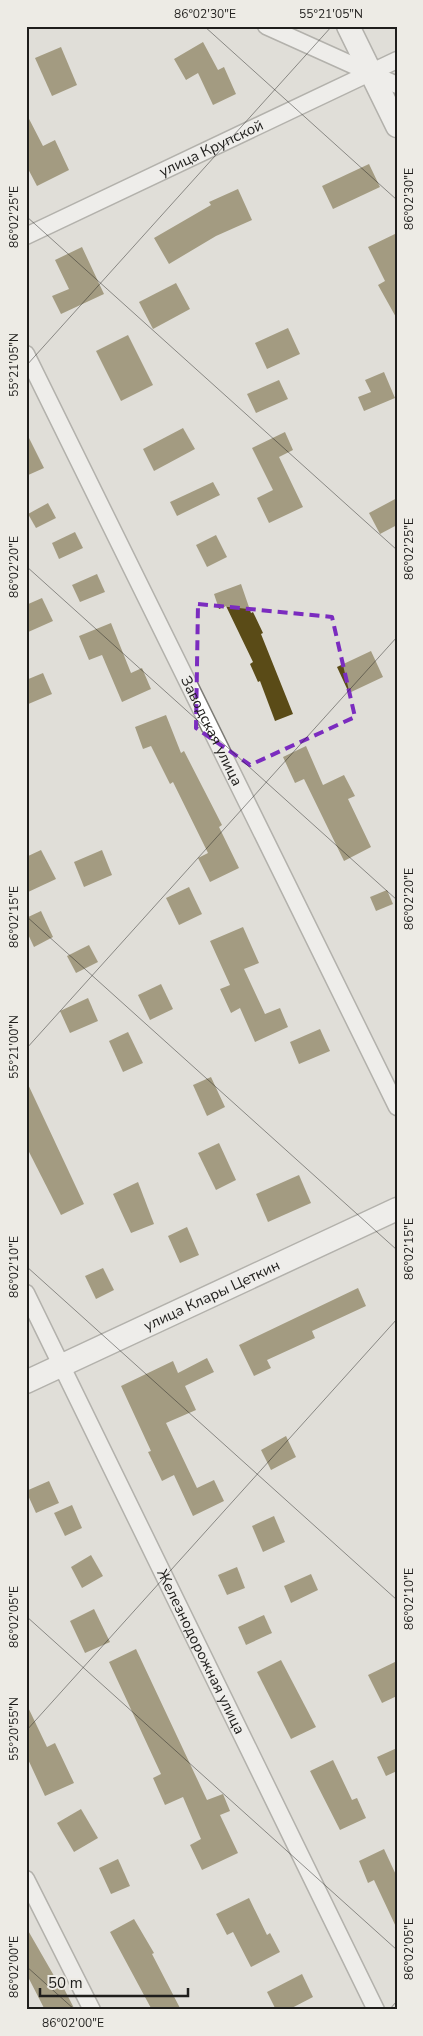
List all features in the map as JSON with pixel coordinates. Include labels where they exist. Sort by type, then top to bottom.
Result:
[{"type":"street","points":[[266,26],[397,85]]},
{"type":"street","points":[[348,26],[397,126]]},
{"type":"street","name":"улица Крупской","points":[[26,236],[397,60]]},
{"type":"street","name":"Заводская улица","points":[[26,354],[397,1107]]},
{"type":"street","name":"улица Клары Цеткин","points":[[26,1382],[397,1210]]},
{"type":"street","name":"Железнодорожная улица","points":[[26,1293],[376,2010]]},
{"type":"street","points":[[26,1879],[92,2010]]},
{"type":"highlighted area","points":[[198,604],[332,617],[355,717],[250,765],[196,728]]},
{"type":"building","points":[[203,42],[218,70],[224,67],[236,94],[213,105],[198,73],[186,80],[174,59]]},
{"type":"building","points":[[61,47],[77,85],[52,96],[35,58]]},
{"type":"building","points":[[26,113],[43,146],[55,140],[69,170],[37,186],[26,165]]},
{"type":"building","points":[[369,164],[380,187],[333,209],[322,186]]},
{"type":"building","points":[[238,189],[252,220],[216,236],[169,264],[154,238],[211,205],[209,202]]},
{"type":"building","points":[[397,233],[397,319],[378,285],[385,281],[368,247]]},
{"type":"building","points":[[82,247],[104,294],[61,314],[52,296],[69,289],[55,260]]},
{"type":"building","points":[[176,283],[190,309],[153,329],[139,302]]},
{"type":"building","points":[[288,328],[300,354],[267,369],[255,343]]},
{"type":"building","points":[[128,335],[153,385],[121,401],[96,351]]},
{"type":"building","points":[[384,372],[395,398],[364,411],[358,397],[371,392],[365,380]]},
{"type":"building","points":[[279,380],[288,399],[256,413],[247,394]]},
{"type":"building","points":[[183,428],[195,449],[154,471],[143,449]]},
{"type":"building","points":[[26,432],[44,468],[26,476]]},
{"type":"building","points":[[285,432],[293,450],[279,457],[303,507],[269,523],[257,498],[273,490],[252,448]]},
{"type":"building","points":[[213,482],[220,495],[177,516],[170,502]]},
{"type":"building","points":[[397,498],[397,525],[380,534],[369,513]]},
{"type":"building","points":[[48,503],[56,518],[36,528],[28,514]]},
{"type":"building","points":[[75,532],[83,548],[59,559],[52,543]]},
{"type":"building","points":[[216,535],[227,557],[207,567],[196,545]]},
{"type":"building","points":[[97,574],[105,592],[80,602],[72,585]]},
{"type":"building","points":[[241,584],[251,613],[253,612],[263,633],[261,634],[293,714],[275,721],[260,681],[258,682],[250,664],[253,662],[226,606],[219,609],[214,594]]},
{"type":"building","points":[[42,598],[53,621],[26,633],[26,605]]},
{"type":"building","points":[[111,623],[131,673],[142,668],[151,689],[122,702],[102,655],[89,660],[79,636]]},
{"type":"building","points":[[371,651],[383,677],[349,693],[337,667]]},
{"type":"building","points":[[43,673],[52,694],[26,705],[26,680]]},
{"type":"building","points":[[166,715],[181,753],[184,751],[222,825],[219,827],[239,868],[210,882],[198,858],[208,853],[173,782],[170,784],[151,746],[143,749],[135,727]]},
{"type":"building","points":[[306,746],[323,785],[344,775],[355,796],[348,799],[371,847],[344,861],[304,779],[295,783],[283,757]]},
{"type":"building","points":[[41,850],[56,879],[26,893],[26,857]]},
{"type":"building","points":[[102,850],[112,875],[84,887],[74,862]]},
{"type":"building","points":[[189,887],[202,914],[179,925],[166,898]]},
{"type":"building","points":[[387,890],[393,904],[376,911],[370,897]]},
{"type":"building","points":[[41,911],[53,937],[34,947],[26,930],[26,918]]},
{"type":"building","points":[[243,927],[259,963],[244,969],[265,1014],[280,1008],[288,1027],[255,1042],[240,1008],[231,1013],[220,989],[230,985],[210,941]]},
{"type":"building","points":[[89,945],[98,962],[76,973],[67,956]]},
{"type":"building","points":[[161,984],[173,1009],[150,1020],[138,995]]},
{"type":"building","points":[[88,998],[98,1021],[70,1033],[60,1011]]},
{"type":"building","points":[[320,1029],[330,1051],[299,1064],[290,1042]]},
{"type":"building","points":[[128,1032],[143,1063],[123,1072],[109,1041]]},
{"type":"building","points":[[211,1077],[225,1107],[207,1116],[193,1085]]},
{"type":"building","points":[[26,1080],[84,1204],[61,1215],[26,1146]]},
{"type":"building","points":[[219,1143],[236,1180],[216,1190],[198,1153]]},
{"type":"building","points":[[299,1175],[311,1203],[268,1222],[256,1194]]},
{"type":"building","points":[[138,1182],[154,1224],[131,1233],[113,1194]]},
{"type":"building","points":[[187,1227],[199,1255],[180,1263],[168,1236]]},
{"type":"building","points":[[103,1268],[114,1290],[96,1299],[85,1276]]},
{"type":"building","points":[[358,1288],[366,1306],[312,1331],[315,1338],[267,1360],[271,1368],[254,1376],[239,1345]]},
{"type":"building","points":[[207,1358],[214,1372],[185,1386],[196,1410],[166,1423],[197,1488],[214,1480],[224,1501],[193,1516],[174,1475],[162,1481],[148,1452],[151,1451],[121,1386],[173,1361],[178,1373]]},
{"type":"building","points":[[286,1436],[296,1457],[271,1470],[261,1450]]},
{"type":"building","points":[[49,1481],[59,1503],[36,1513],[26,1491]]},
{"type":"building","points":[[72,1505],[82,1528],[65,1536],[54,1513]]},
{"type":"building","points":[[274,1516],[285,1542],[263,1552],[252,1526]]},
{"type":"building","points":[[91,1555],[103,1576],[82,1588],[71,1567]]},
{"type":"building","points":[[237,1567],[245,1588],[227,1595],[218,1575]]},
{"type":"building","points":[[311,1574],[318,1590],[291,1603],[284,1586]]},
{"type":"building","points":[[94,1609],[110,1642],[85,1653],[70,1621]]},
{"type":"building","points":[[264,1615],[272,1633],[246,1645],[238,1627]]},
{"type":"building","points":[[136,1649],[207,1800],[223,1794],[230,1811],[220,1815],[238,1853],[202,1870],[190,1845],[201,1839],[183,1797],[165,1805],[153,1778],[161,1774],[109,1662]]},
{"type":"building","points":[[281,1660],[316,1727],[291,1739],[257,1672]]},
{"type":"building","points":[[397,1661],[397,1696],[382,1703],[368,1675]]},
{"type":"building","points":[[26,1703],[47,1747],[55,1743],[74,1783],[45,1796],[26,1755]]},
{"type":"building","points":[[397,1748],[397,1771],[386,1776],[377,1757]]},
{"type":"building","points":[[333,1760],[352,1800],[357,1798],[366,1818],[340,1830],[310,1771]]},
{"type":"building","points":[[81,1809],[98,1838],[74,1852],[57,1823]]},
{"type":"building","points":[[384,1849],[397,1877],[397,1929],[374,1880],[368,1883],[359,1861]]},
{"type":"building","points":[[118,1859],[130,1886],[111,1894],[99,1868]]},
{"type":"building","points":[[249,1898],[267,1935],[270,1933],[280,1952],[251,1967],[233,1932],[227,1935],[216,1914]]},
{"type":"building","points":[[134,1919],[154,1953],[152,1954],[181,2010],[152,2010],[110,1932]]},
{"type":"building","points":[[26,1927],[57,1981],[59,1979],[75,2010],[45,2010],[26,1973]]},
{"type":"building","points":[[302,1974],[313,1997],[288,2010],[276,2010],[267,1992]]}]
